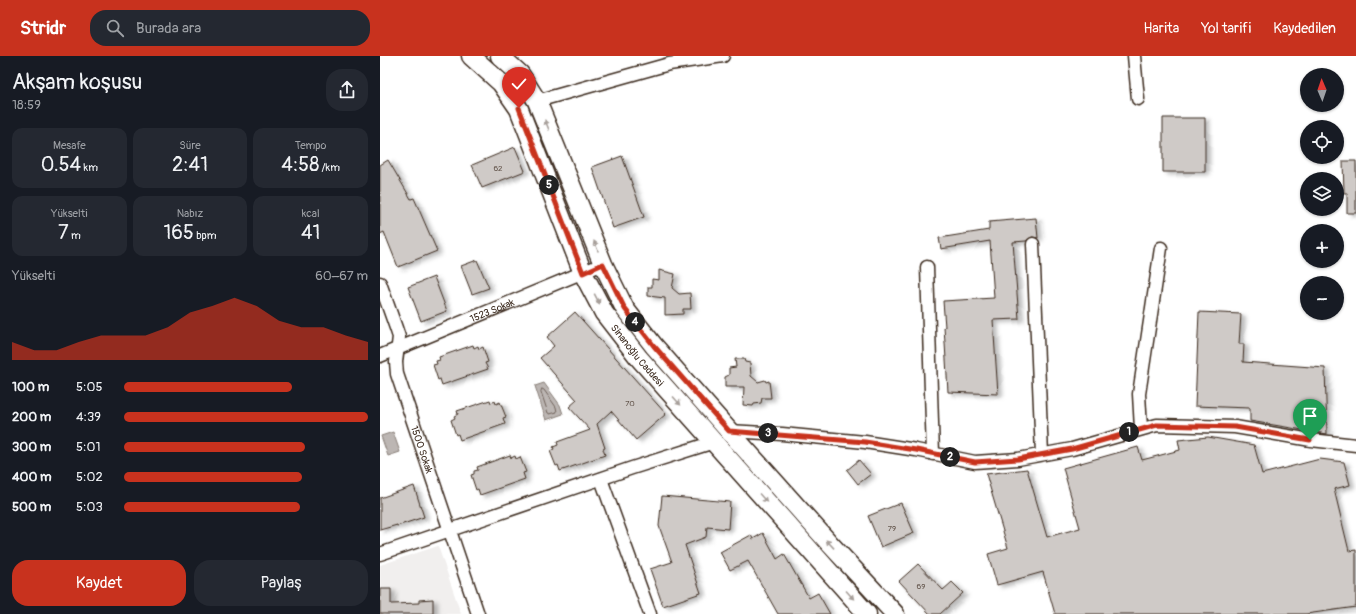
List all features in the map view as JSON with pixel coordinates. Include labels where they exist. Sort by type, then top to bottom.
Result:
[{"type":"main road","name":"Si̇nanoğlu Caddesi","points":[[471,56],[501,83],[519,108],[583,273],[604,314],[639,358],[868,614]]},
{"type":"main road","name":"Si̇nanoğlu Caddesi","points":[[500,56],[520,74],[537,101],[603,264],[625,309],[654,346],[729,431],[895,614]]},
{"type":"street","points":[[537,101],[670,64],[723,56]]},
{"type":"street","points":[[1134,56],[1138,99]]},
{"type":"street","points":[[1033,244],[1042,454]]},
{"type":"street","points":[[1141,429],[1138,394],[1161,248]]},
{"type":"street","name":"1523 Sokak","points":[[380,356],[603,264]]},
{"type":"street","points":[[927,267],[933,454]]},
{"type":"street","name":"1500 Sokak","points":[[380,283],[399,337],[396,362],[397,374],[478,614]]},
{"type":"street","points":[[729,431],[865,442],[975,462],[1018,459],[1072,449],[1157,425],[1235,427],[1310,440],[1356,445]]},
{"type":"street","points":[[380,554],[714,442]]},
{"type":"street","points":[[601,479],[650,614]]},
{"type":"shaded area","points":[[438,546],[461,614],[380,614],[380,565]]},
{"type":"water","points":[[544,383],[560,405],[563,414],[546,420],[535,386]]},
{"type":"water","points":[[393,432],[400,452],[388,456],[381,436]]},
{"type":"building","points":[[1163,118],[1205,118],[1205,172],[1163,172]]},
{"type":"building","points":[[515,147],[525,171],[482,188],[472,165]]},
{"type":"building","points":[[622,156],[644,217],[613,228],[592,167]]},
{"type":"building","points":[[388,160],[411,199],[414,198],[437,251],[398,267],[384,232],[380,234],[380,165]]},
{"type":"building","points":[[1344,161],[1356,161],[1356,213],[1347,213],[1347,193],[1344,193]]},
{"type":"building","points":[[1036,218],[1038,238],[1032,237],[1026,241],[1013,242],[1019,319],[993,320],[998,394],[948,392],[943,301],[994,298],[990,241],[941,249],[939,238],[989,230],[989,222]]},
{"type":"building","points":[[477,260],[489,288],[472,294],[461,266]]},
{"type":"building","points":[[659,270],[675,274],[672,288],[679,294],[690,293],[691,309],[683,309],[683,314],[665,315],[665,298],[648,296],[648,287],[652,287],[652,279],[659,280]]},
{"type":"building","points":[[434,277],[447,311],[421,321],[408,287]]},
{"type":"building","points":[[575,312],[666,414],[636,440],[611,411],[597,424],[605,448],[603,449],[605,455],[560,471],[558,465],[556,466],[550,451],[554,449],[553,447],[558,445],[557,442],[590,430],[569,407],[577,400],[540,358],[554,346],[547,337]]},
{"type":"building","points":[[1199,312],[1241,314],[1239,344],[1244,344],[1243,362],[1325,368],[1327,434],[1250,421],[1250,408],[1195,406]]},
{"type":"building","points":[[473,345],[474,348],[478,346],[479,349],[483,347],[488,362],[485,363],[488,369],[442,385],[440,379],[438,380],[433,365],[437,364],[436,361],[440,360],[439,357]]},
{"type":"building","points":[[735,359],[744,359],[745,362],[750,363],[751,376],[758,382],[765,380],[766,382],[769,381],[771,398],[762,398],[761,403],[754,404],[753,406],[743,405],[744,387],[725,387],[725,377],[729,375],[729,368],[736,367]]},
{"type":"building","points":[[490,400],[491,403],[495,401],[496,404],[500,402],[506,417],[503,418],[505,424],[460,440],[458,434],[456,435],[451,420],[458,414],[457,411]]},
{"type":"building","points":[[1208,437],[1254,445],[1262,474],[1320,459],[1344,462],[1350,485],[1334,489],[1349,551],[1356,550],[1356,607],[1306,614],[1055,614],[1043,572],[997,585],[988,554],[1008,548],[986,474],[1027,469],[1047,537],[1080,528],[1063,468],[1138,447],[1142,460],[1180,450],[1178,440]]},
{"type":"building","points":[[510,455],[511,458],[515,456],[516,459],[520,457],[526,472],[523,473],[525,479],[480,495],[478,489],[476,490],[471,475],[474,474],[474,471],[478,470],[477,467]]},
{"type":"building","points":[[859,460],[871,474],[858,484],[847,470]]},
{"type":"building","points":[[414,486],[424,517],[380,530],[380,498]]},
{"type":"building","points":[[662,496],[730,502],[728,529],[707,527],[706,537],[685,545],[701,593],[663,606],[650,569],[672,562],[659,526]]},
{"type":"building","points":[[901,503],[914,533],[881,547],[868,516]]},
{"type":"building","points":[[763,533],[777,559],[784,554],[809,598],[818,593],[830,614],[778,614],[748,561],[730,570],[720,552],[751,535],[753,539]]},
{"type":"building","points":[[918,564],[943,590],[952,582],[963,593],[940,614],[930,614],[899,581]]},
{"type":"building","points":[[380,589],[391,589],[391,604],[419,603],[419,600],[433,599],[433,614],[380,614]]},
{"type":"route","points":[[519,108],[583,273],[603,264],[625,309],[654,346],[729,431],[782,434],[865,442],[916,450],[975,462],[1018,459],[1072,449],[1157,425],[1235,427],[1310,440]]}]
